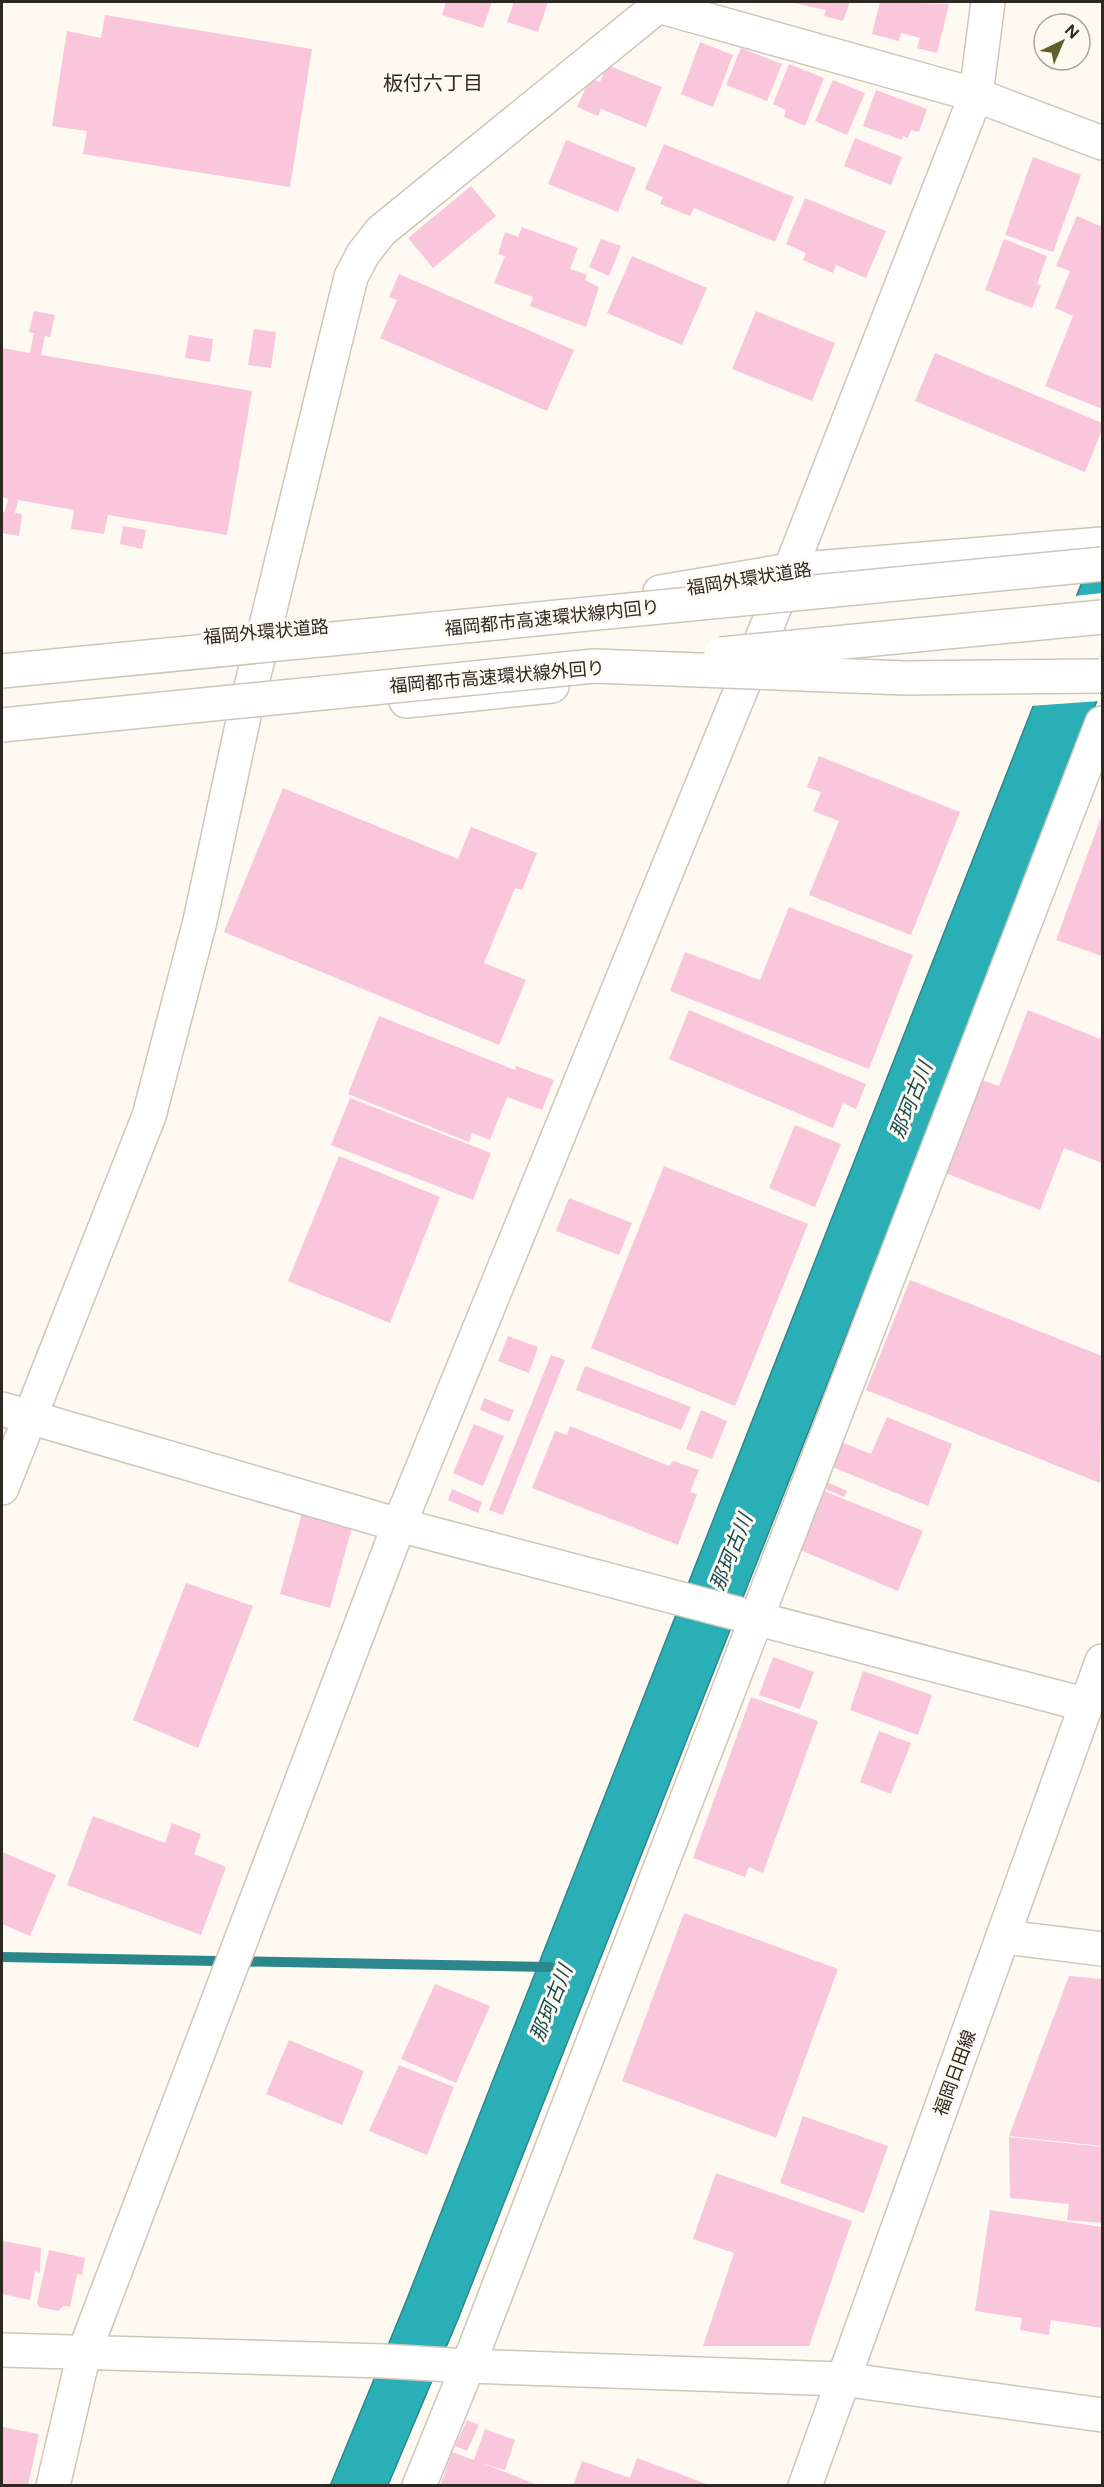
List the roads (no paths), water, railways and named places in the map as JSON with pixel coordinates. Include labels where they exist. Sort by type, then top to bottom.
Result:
[{"type":"main road","points":[[53,2486],[84,2353],[399,1525],[754,661],[976,95],[988,2]]},
{"type":"main road","points":[[2,1488],[15,1413],[149,1116],[200,921],[244,716],[351,277],[363,254],[381,231],[658,6],[976,95],[1102,143]]},
{"type":"main road","name":"福岡外環状道路","points":[[2,658],[499,611],[692,588],[790,570],[1102,544]]},
{"type":"main road","name":"福岡都市高速環状線内回り","points":[[2,671],[1102,564]]},
{"type":"main road","points":[[594,666],[1102,617]]},
{"type":"main road","points":[[2,742],[492,693],[754,661],[1102,625]]},
{"type":"main road","name":"福岡都市高速環状線外回り","points":[[2,725],[594,666],[905,678],[1101,676]]},
{"type":"main road","points":[[419,2486],[468,2366],[1102,723]]},
{"type":"main road","points":[[15,1413],[399,1525],[1087,1705]]},
{"type":"main road","name":"福岡日田線","points":[[806,2486],[1005,1937],[1102,1661]]},
{"type":"main road","points":[[1005,1937],[1102,1949]]},
{"type":"main road","points":[[2,2350],[384,2361],[843,2379],[1102,2415]]},
{"type":"water","name":"那珂古川","points":[[1102,531],[1102,688],[458,2319],[388,2485],[330,2486],[407,2299]]},
{"type":"waterway","name":"那珂古川","points":[[2,1957],[550,1967]]},
{"type":"district","name":"板付六丁目","points":[[433,83]]}]
